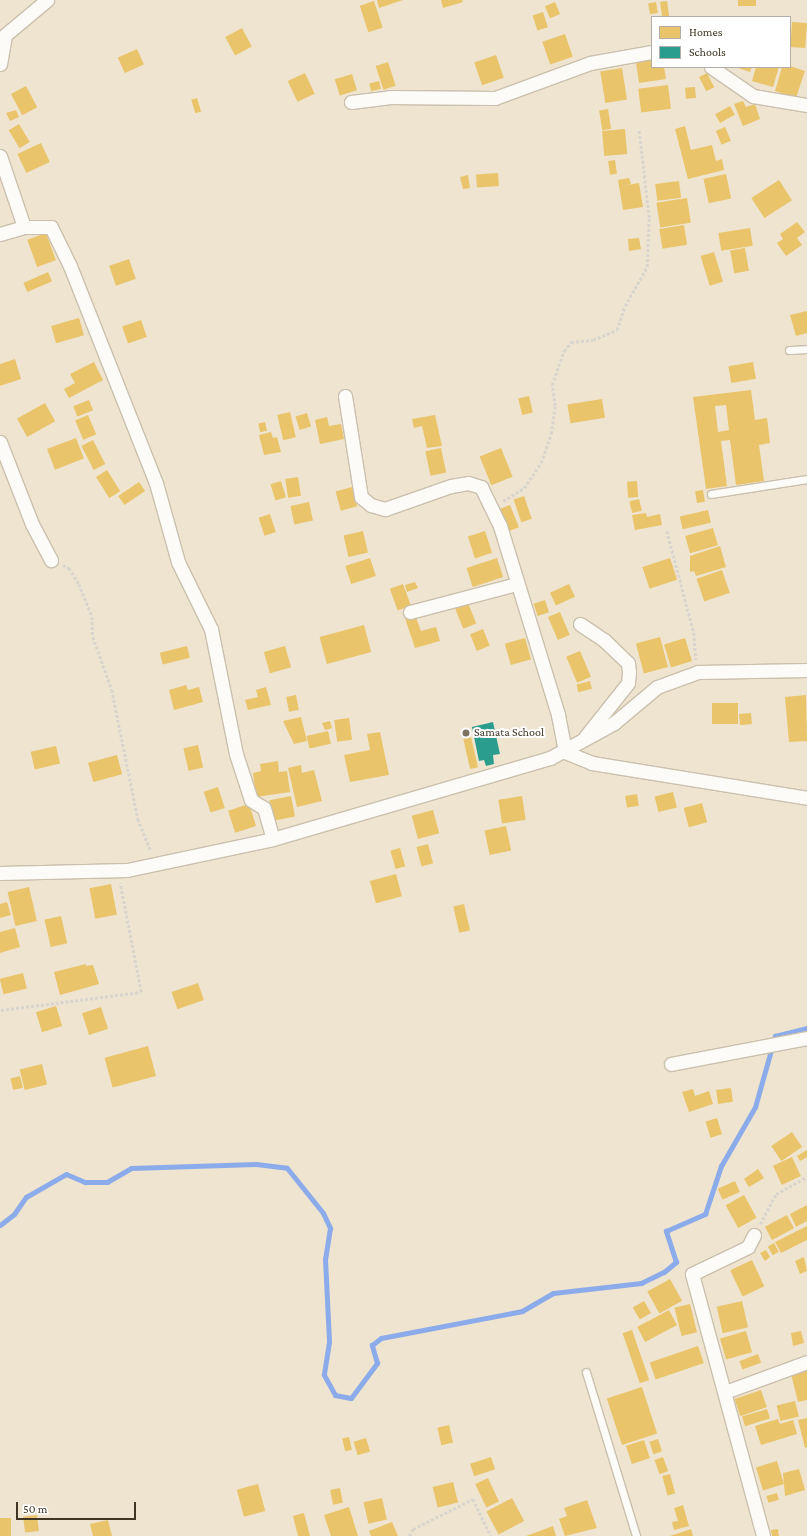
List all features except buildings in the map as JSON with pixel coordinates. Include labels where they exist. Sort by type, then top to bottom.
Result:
[{"type":"street","points":[[0,64],[5,35],[47,0]]},
{"type":"street","points":[[351,102],[389,97],[495,98],[590,62],[651,52]]},
{"type":"street","points":[[712,68],[753,96],[807,105]]},
{"type":"street","points":[[0,156],[24,227]]},
{"type":"street","points":[[0,234],[24,227],[51,227],[70,266],[156,483],[178,562],[211,629],[236,754],[251,800],[264,808],[273,839]]},
{"type":"street","points":[[346,396],[361,497],[385,509],[468,483],[481,487],[492,507],[517,584],[558,715],[565,752]]},
{"type":"street","points":[[0,442],[32,524],[51,560]]},
{"type":"street","points":[[410,612],[517,584]]},
{"type":"street","points":[[580,624],[604,640],[628,663],[629,673],[628,682],[581,744]]},
{"type":"street","points":[[0,873],[118,871],[273,839],[565,752],[581,744],[614,723],[657,687],[698,672],[807,670]]},
{"type":"street","points":[[565,752],[592,763],[807,798]]},
{"type":"street","points":[[671,1064],[807,1038]]},
{"type":"street","points":[[754,1235],[748,1248],[692,1274],[763,1536]]},
{"type":"street","points":[[725,1392],[807,1362]]},
{"type":"lane","points":[[789,350],[807,349]]},
{"type":"lane","points":[[711,494],[807,479]]},
{"type":"lane","points":[[586,1372],[636,1536]]},
{"type":"path","points":[[492,507],[524,488],[541,462],[551,434],[555,406],[552,385],[564,351],[571,342],[593,340],[617,330],[625,306],[647,267],[649,218],[639,131]]},
{"type":"path","points":[[667,532],[694,633],[698,672]]},
{"type":"path","points":[[51,560],[69,568],[92,617],[93,637],[112,690],[138,819],[156,864]]},
{"type":"path","points":[[1,1010],[141,992],[118,871]]},
{"type":"path","points":[[754,1235],[776,1194],[807,1177]]},
{"type":"path","points":[[409,1536],[413,1529],[474,1499],[491,1536]]},
{"type":"waterway","points":[[0,1225],[14,1214],[26,1197],[66,1174],[85,1182],[107,1182],[131,1168],[256,1164],[287,1168],[323,1213],[330,1228],[325,1259],[329,1342],[324,1375],[335,1395],[351,1398],[377,1363],[372,1345],[381,1338],[522,1311],[553,1293],[641,1283],[664,1272],[676,1262],[666,1231],[705,1214],[721,1166],[755,1107],[775,1036],[807,1028]]},
{"type":"place","name":"Samata School","points":[[466,733]]}]
